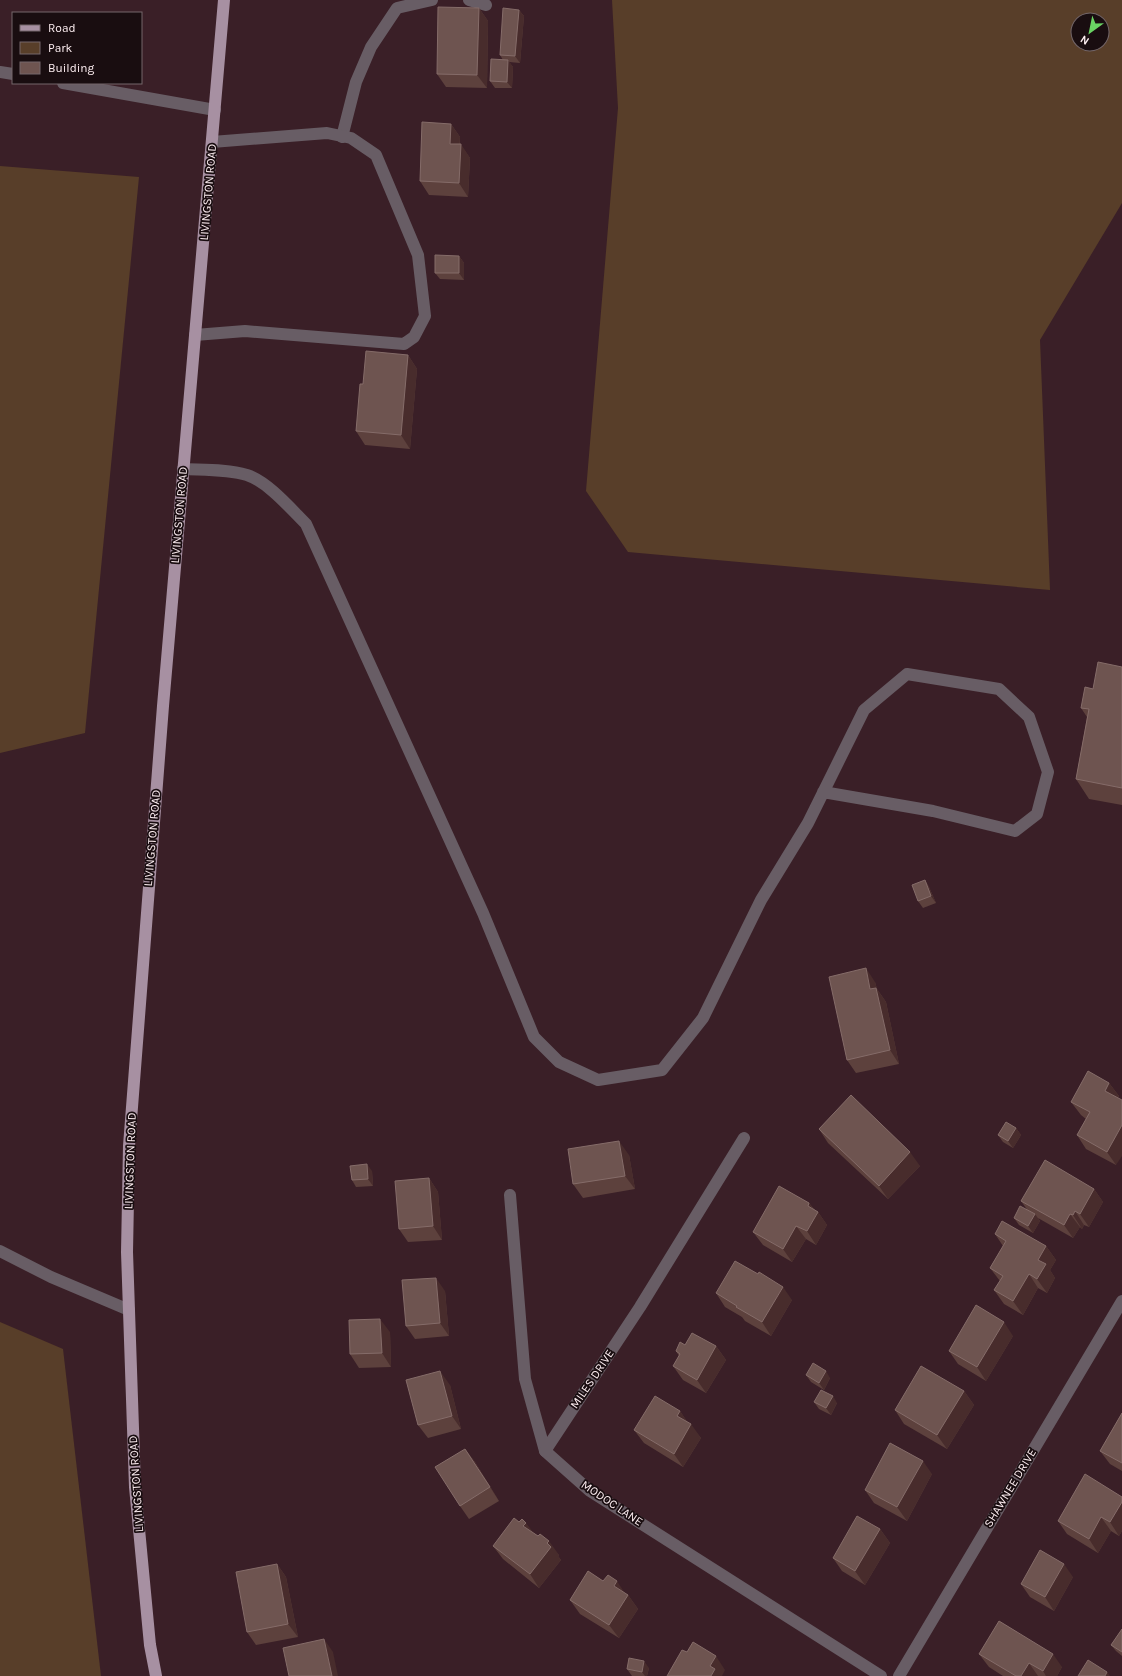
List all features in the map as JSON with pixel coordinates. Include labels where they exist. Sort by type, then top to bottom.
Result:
[{"type":"main road","name":"LIVINGSTON ROAD","points":[[156,1676],[150,1645],[135,1487],[127,1252],[129,1146],[163,706],[224,0]]},
{"type":"street","points":[[342,137],[356,82],[371,47],[397,8],[432,0]]},
{"type":"street","points":[[469,0],[486,5]]},
{"type":"street","points":[[0,72],[12,74]]},
{"type":"street","points":[[69,84],[215,110]]},
{"type":"street","points":[[195,335],[245,331],[404,344],[414,336],[425,316],[418,255],[376,155],[351,138],[327,133],[212,142]]},
{"type":"street","points":[[183,469],[234,472],[248,475],[263,483],[306,524],[483,913],[534,1037],[559,1062],[598,1080],[662,1070],[703,1018],[761,900],[808,823],[823,792],[864,710],[908,674],[999,689],[1029,717],[1048,772],[1037,814],[1015,831],[933,811],[823,792]]},
{"type":"street","name":"MILES DRIVE","points":[[544,1451],[640,1307],[744,1138]]},
{"type":"street","points":[[510,1195],[525,1380],[544,1451]]},
{"type":"street","points":[[0,1250],[51,1277],[129,1310]]},
{"type":"street","name":"SHAWNEE DRIVE","points":[[899,1676],[1122,1301]]},
{"type":"street","name":"MODOC LANE","points":[[544,1451],[590,1491],[881,1676]]},
{"type":"green space","points":[[612,0],[1122,0],[1122,203],[1040,340],[1050,590],[628,552],[586,491],[618,108]]},
{"type":"green space","points":[[0,166],[139,177],[85,733],[0,753]]},
{"type":"green space","points":[[0,1322],[63,1349],[101,1676],[0,1676]]},
{"type":"building","points":[[438,7],[479,8],[477,75],[437,74]]},
{"type":"building","points":[[503,8],[519,10],[515,56],[500,55]]},
{"type":"building","points":[[491,59],[508,60],[507,82],[490,81]]},
{"type":"building","points":[[422,122],[451,124],[450,144],[461,144],[459,183],[420,181]]},
{"type":"building","points":[[435,255],[459,256],[459,273],[435,273]]},
{"type":"building","points":[[366,351],[408,355],[401,435],[356,431],[360,384],[363,384]]},
{"type":"building","points":[[1098,662],[1122,667],[1122,788],[1076,779],[1089,709],[1081,708],[1085,687],[1093,689]]},
{"type":"building","points":[[925,880],[931,896],[918,901],[912,885]]},
{"type":"building","points":[[866,968],[870,989],[876,988],[890,1050],[847,1060],[829,977]]},
{"type":"building","points":[[1088,1071],[1109,1083],[1105,1091],[1122,1100],[1122,1125],[1107,1152],[1077,1135],[1090,1112],[1071,1102]]},
{"type":"building","points":[[851,1095],[910,1152],[879,1186],[819,1129]]},
{"type":"building","points":[[1006,1122],[1016,1128],[1008,1141],[998,1135]]},
{"type":"building","points":[[619,1141],[625,1176],[573,1184],[568,1149]]},
{"type":"building","points":[[1045,1160],[1094,1189],[1080,1214],[1075,1211],[1073,1215],[1070,1214],[1064,1225],[1021,1201]]},
{"type":"building","points":[[367,1164],[368,1179],[352,1180],[350,1166]]},
{"type":"building","points":[[429,1178],[433,1226],[399,1229],[395,1181]]},
{"type":"building","points":[[779,1186],[809,1203],[808,1206],[818,1212],[807,1231],[796,1226],[783,1249],[753,1232]]},
{"type":"building","points":[[1020,1206],[1035,1214],[1028,1226],[1014,1218]]},
{"type":"building","points":[[1002,1221],[1046,1246],[1038,1260],[1046,1264],[1037,1279],[1029,1274],[1013,1301],[994,1290],[1003,1276],[990,1268],[1006,1241],[995,1234]]},
{"type":"building","points":[[735,1261],[758,1274],[759,1272],[783,1287],[762,1322],[716,1293]]},
{"type":"building","points":[[436,1278],[440,1323],[406,1326],[402,1280]]},
{"type":"building","points":[[976,1305],[1004,1322],[977,1367],[949,1351]]},
{"type":"building","points":[[380,1319],[382,1353],[350,1354],[349,1320]]},
{"type":"building","points":[[692,1333],[716,1346],[697,1380],[673,1366],[680,1354],[676,1351],[680,1342],[685,1345]]},
{"type":"building","points":[[813,1363],[826,1371],[819,1383],[806,1375]]},
{"type":"building","points":[[921,1366],[964,1391],[937,1435],[895,1410]]},
{"type":"building","points":[[440,1371],[452,1416],[418,1425],[406,1380]]},
{"type":"building","points":[[821,1390],[833,1396],[826,1408],[814,1402]]},
{"type":"building","points":[[655,1396],[680,1411],[677,1416],[691,1424],[674,1454],[634,1430]]},
{"type":"building","points":[[1122,1413],[1122,1463],[1100,1451]]},
{"type":"building","points":[[890,1443],[923,1461],[897,1507],[865,1490]]},
{"type":"building","points":[[465,1449],[490,1487],[460,1506],[435,1467]]},
{"type":"building","points":[[1085,1474],[1122,1497],[1122,1502],[1110,1522],[1101,1517],[1089,1539],[1058,1521]]},
{"type":"building","points":[[857,1516],[880,1529],[855,1571],[833,1558]]},
{"type":"building","points":[[514,1518],[519,1522],[522,1519],[526,1523],[523,1526],[538,1536],[540,1534],[549,1541],[547,1543],[551,1547],[530,1574],[493,1546]]},
{"type":"building","points":[[1040,1550],[1064,1564],[1045,1597],[1021,1584]]},
{"type":"building","points":[[277,1564],[288,1624],[247,1632],[236,1572]]},
{"type":"building","points":[[588,1571],[603,1581],[608,1575],[617,1581],[614,1586],[628,1595],[609,1625],[570,1600]]},
{"type":"building","points":[[999,1621],[1053,1654],[1043,1671],[1029,1663],[1021,1676],[1016,1676],[979,1654]]},
{"type":"building","points":[[1122,1629],[1122,1652],[1111,1645]]},
{"type":"building","points":[[324,1639],[332,1676],[289,1676],[283,1648]]},
{"type":"building","points":[[693,1642],[716,1656],[710,1666],[715,1669],[711,1676],[667,1676],[682,1650],[687,1652]]},
{"type":"building","points":[[629,1658],[644,1661],[642,1672],[627,1669]]},
{"type":"building","points":[[1088,1660],[1107,1672],[1105,1676],[1078,1676]]}]
